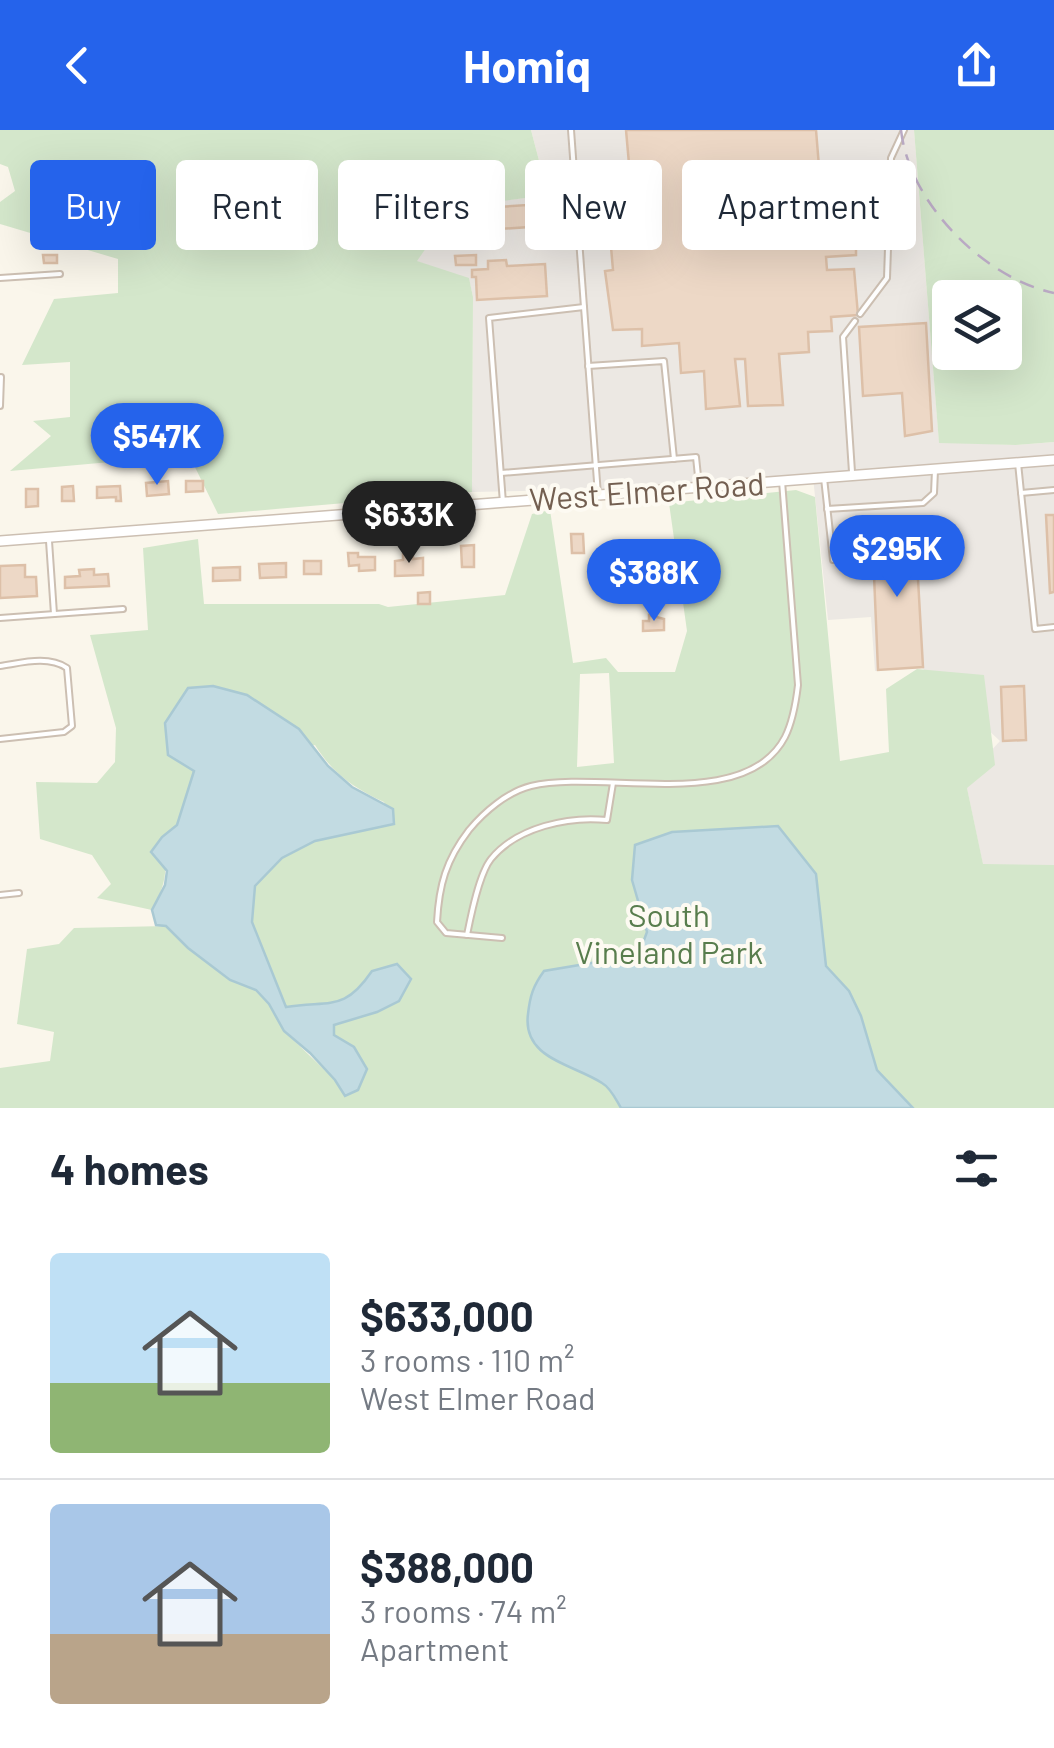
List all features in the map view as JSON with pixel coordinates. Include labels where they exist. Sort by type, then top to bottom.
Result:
[{"type":"street","name":"West Elmer Road","points":[[0,540],[1054,460]]},
{"type":"lane","points":[[571,130],[598,494]]},
{"type":"lane","points":[[860,314],[887,278],[891,158],[904,130]]},
{"type":"lane","points":[[0,278],[60,274]]},
{"type":"lane","points":[[503,503],[488,318],[584,307]]},
{"type":"lane","points":[[853,476],[843,337],[855,321]]},
{"type":"lane","points":[[588,366],[664,361],[674,458]]},
{"type":"lane","points":[[0,377],[0,406]]},
{"type":"lane","points":[[501,473],[696,457],[699,487]]},
{"type":"lane","points":[[1018,463],[1035,629],[1054,628]]},
{"type":"lane","points":[[827,509],[922,503],[934,493],[934,470]]},
{"type":"lane","points":[[824,478],[833,560],[848,558]]},
{"type":"lane","points":[[502,938],[446,933],[437,922],[440,879],[448,863],[477,820],[499,802],[527,787],[552,783],[730,778],[771,756],[785,737],[795,709],[798,684],[782,481]]},
{"type":"lane","points":[[1020,493],[1054,490]]},
{"type":"lane","points":[[49,536],[54,614]]},
{"type":"lane","points":[[0,618],[123,609]]},
{"type":"lane","points":[[0,666],[44,661],[62,664],[67,668],[73,716],[72,726],[64,732],[0,739]]},
{"type":"lane","points":[[467,934],[490,860],[523,835],[578,817],[607,820],[613,783]]},
{"type":"lane","points":[[0,895],[18,893]]},
{"type":"shaded area","points":[[531,130],[914,130],[939,442],[1054,442],[1054,865],[983,865],[965,779],[1000,741],[922,668],[875,671],[871,617],[828,620],[813,477],[667,488],[472,492],[473,297],[469,279],[416,261],[424,250],[505,250],[505,200],[525,198],[525,250],[662,250],[662,160],[539,160]]},
{"type":"green space","points":[[0,130],[531,130],[539,160],[525,160],[525,198],[505,201],[505,160],[338,160],[338,250],[425,250],[417,261],[469,278],[473,297],[472,492],[218,514],[189,455],[10,471],[51,436],[33,421],[70,417],[70,362],[22,365],[54,299],[118,293],[118,259],[88,250],[156,250],[156,160],[30,160],[30,233],[0,224],[0,202],[15,191],[8,167],[0,164]]},
{"type":"green space","points":[[914,130],[1054,130],[1054,442],[939,443],[933,370],[1022,370],[1022,280],[932,280],[932,355]]},
{"type":"green space","name":"South Vineland Park","points":[[796,490],[815,497],[840,761],[889,752],[886,689],[917,669],[984,675],[995,765],[967,788],[983,864],[1054,865],[1054,1108],[0,1108],[0,1068],[50,1061],[54,1032],[17,1024],[27,949],[59,944],[74,928],[166,926],[230,980],[256,990],[284,1031],[335,1080],[354,1047],[334,1035],[334,1025],[377,1012],[372,971],[344,998],[286,1007],[252,922],[255,886],[282,858],[315,841],[393,824],[384,802],[345,779],[315,745],[194,771],[177,825],[162,837],[165,875],[152,910],[97,898],[111,884],[92,855],[40,839],[36,782],[97,783],[115,762],[116,728],[90,635],[148,630],[143,548],[198,539],[204,604],[388,607],[505,595],[532,514],[550,510],[573,663],[606,658],[618,672],[675,672],[687,631],[669,503]],"holes":[[[609,673],[614,763],[577,767],[580,674]]]},
{"type":"water","points":[[213,686],[247,695],[299,729],[328,766],[352,787],[393,809],[394,824],[315,841],[282,858],[255,886],[252,922],[286,1007],[344,999],[372,971],[397,964],[411,979],[399,1001],[334,1025],[334,1035],[354,1047],[367,1069],[358,1090],[345,1096],[310,1053],[284,1031],[256,990],[230,980],[166,926],[156,925],[152,910],[165,885],[167,871],[151,852],[177,825],[194,771],[168,755],[165,723],[188,688]]},
{"type":"water","points":[[778,826],[816,874],[826,966],[849,991],[877,1070],[913,1108],[621,1108],[605,1085],[541,1051],[528,1029],[528,1014],[533,991],[544,971],[609,960],[641,948],[647,932],[632,880],[635,845],[672,832]]},
{"type":"building","points":[[626,130],[816,130],[818,160],[682,160],[682,250],[856,250],[856,255],[826,257],[827,270],[854,269],[858,315],[831,317],[832,331],[808,332],[809,352],[779,354],[783,405],[748,406],[745,359],[735,359],[740,406],[706,409],[704,371],[681,373],[679,343],[642,346],[642,329],[613,330],[605,271],[613,270],[611,250],[662,250],[662,160],[629,160]]},
{"type":"building","points":[[525,205],[525,227],[505,229],[505,207]]},
{"type":"building","points":[[43,255],[57,255],[57,263],[44,263]]},
{"type":"building","points":[[476,255],[476,265],[456,265],[455,256]]},
{"type":"building","points":[[506,260],[507,266],[545,264],[547,296],[477,300],[472,270],[488,269],[488,261]]},
{"type":"building","points":[[926,323],[932,431],[905,436],[902,393],[863,396],[859,327]]},
{"type":"building","points":[[168,481],[169,494],[147,496],[146,483]]},
{"type":"building","points":[[186,481],[203,481],[203,491],[186,492]]},
{"type":"building","points":[[73,486],[74,501],[62,501],[62,487]]},
{"type":"building","points":[[120,486],[121,501],[116,501],[116,497],[97,498],[97,487]]},
{"type":"building","points":[[26,489],[38,489],[38,506],[26,507]]},
{"type":"building","points":[[1046,515],[1054,515],[1054,592],[1050,593]]},
{"type":"building","points":[[908,526],[909,544],[916,544],[923,667],[878,670],[872,528]]},
{"type":"building","points":[[571,534],[583,534],[584,553],[572,553]]},
{"type":"building","points":[[474,545],[474,567],[462,567],[461,546]]},
{"type":"building","points":[[348,553],[375,557],[375,570],[359,571],[359,565],[349,566]]},
{"type":"building","points":[[403,554],[423,558],[423,575],[395,576],[395,561],[403,560]]},
{"type":"building","points":[[304,561],[321,561],[321,574],[304,574]]},
{"type":"building","points":[[286,563],[286,577],[260,578],[259,564]]},
{"type":"building","points":[[25,565],[25,577],[36,577],[37,596],[0,598],[0,566]]},
{"type":"building","points":[[240,567],[240,580],[213,581],[213,568]]},
{"type":"building","points":[[94,569],[94,575],[108,574],[109,586],[65,588],[65,577],[80,576],[79,570]]},
{"type":"building","points":[[430,592],[430,604],[418,604],[418,593]]},
{"type":"building","points":[[649,615],[664,619],[664,630],[643,631],[643,621],[649,621]]},
{"type":"building","points":[[1024,686],[1026,740],[1003,741],[1001,687]]},
{"type":"railway","points":[[901,130],[918,184],[954,233],[1002,271],[1054,293]]}]
